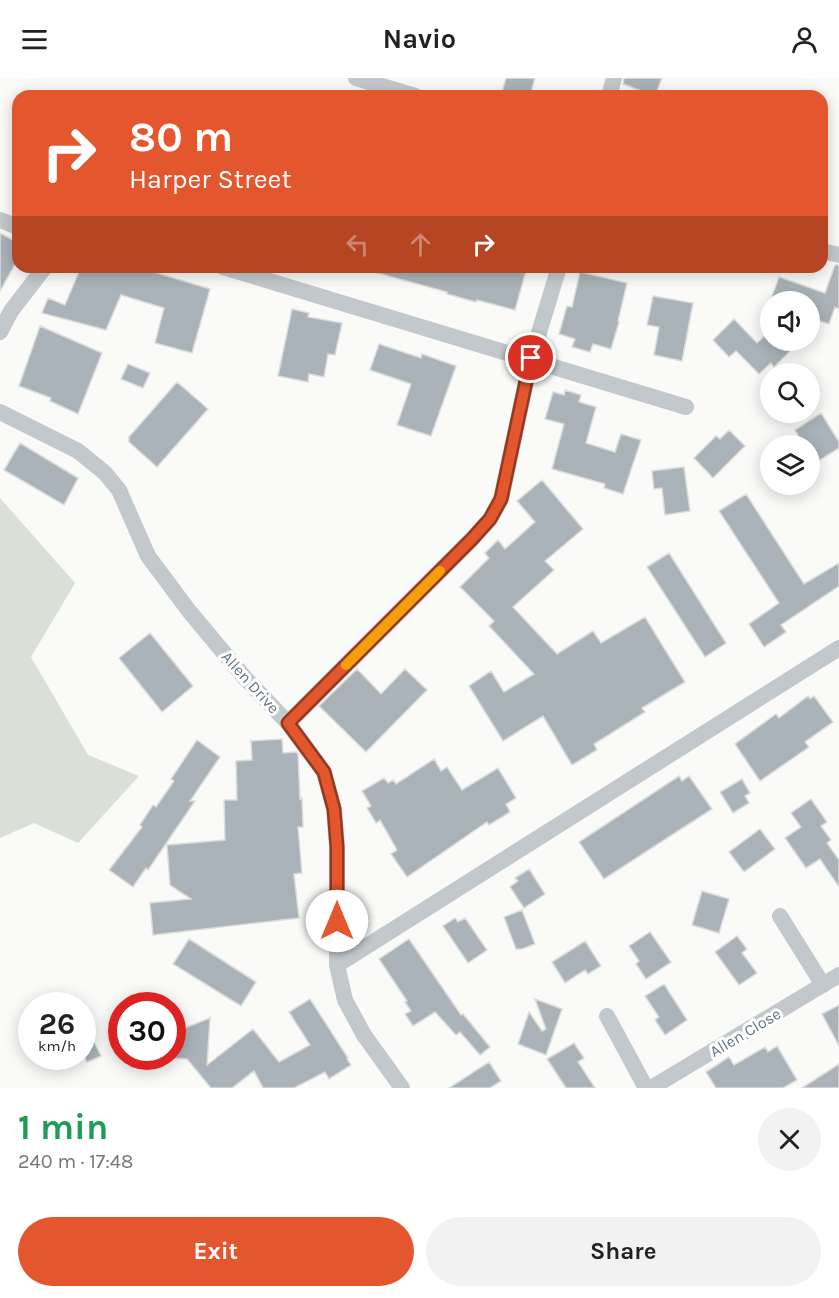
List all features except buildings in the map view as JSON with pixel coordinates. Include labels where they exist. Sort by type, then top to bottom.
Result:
[{"type":"street","points":[[356,78],[396,90]]},
{"type":"street","points":[[0,332],[11,311],[40,273]]},
{"type":"street","points":[[243,273],[531,358],[686,407]]},
{"type":"street","points":[[288,723],[490,519],[501,499],[531,358],[557,273]]},
{"type":"street","name":"Allen Drive","points":[[0,412],[78,451],[105,473],[119,490],[148,556],[203,628],[245,678],[288,723],[324,772],[334,809],[337,847],[337,965],[345,1000],[355,1021],[402,1088]]},
{"type":"street","points":[[337,965],[839,648]]},
{"type":"street","points":[[780,916],[823,985]]},
{"type":"street","name":"Allen Close","points":[[651,1088],[839,975]]},
{"type":"street","points":[[607,1016],[646,1088]]},
{"type":"shaded area","points":[[0,498],[75,583],[31,657],[88,755],[139,776],[78,843],[34,823],[0,838]]},
{"type":"slow traffic","points":[[346,665],[440,571]]},
{"type":"route","points":[[337,921],[337,847],[334,809],[324,772],[288,723],[490,519],[501,499],[531,358]]}]
